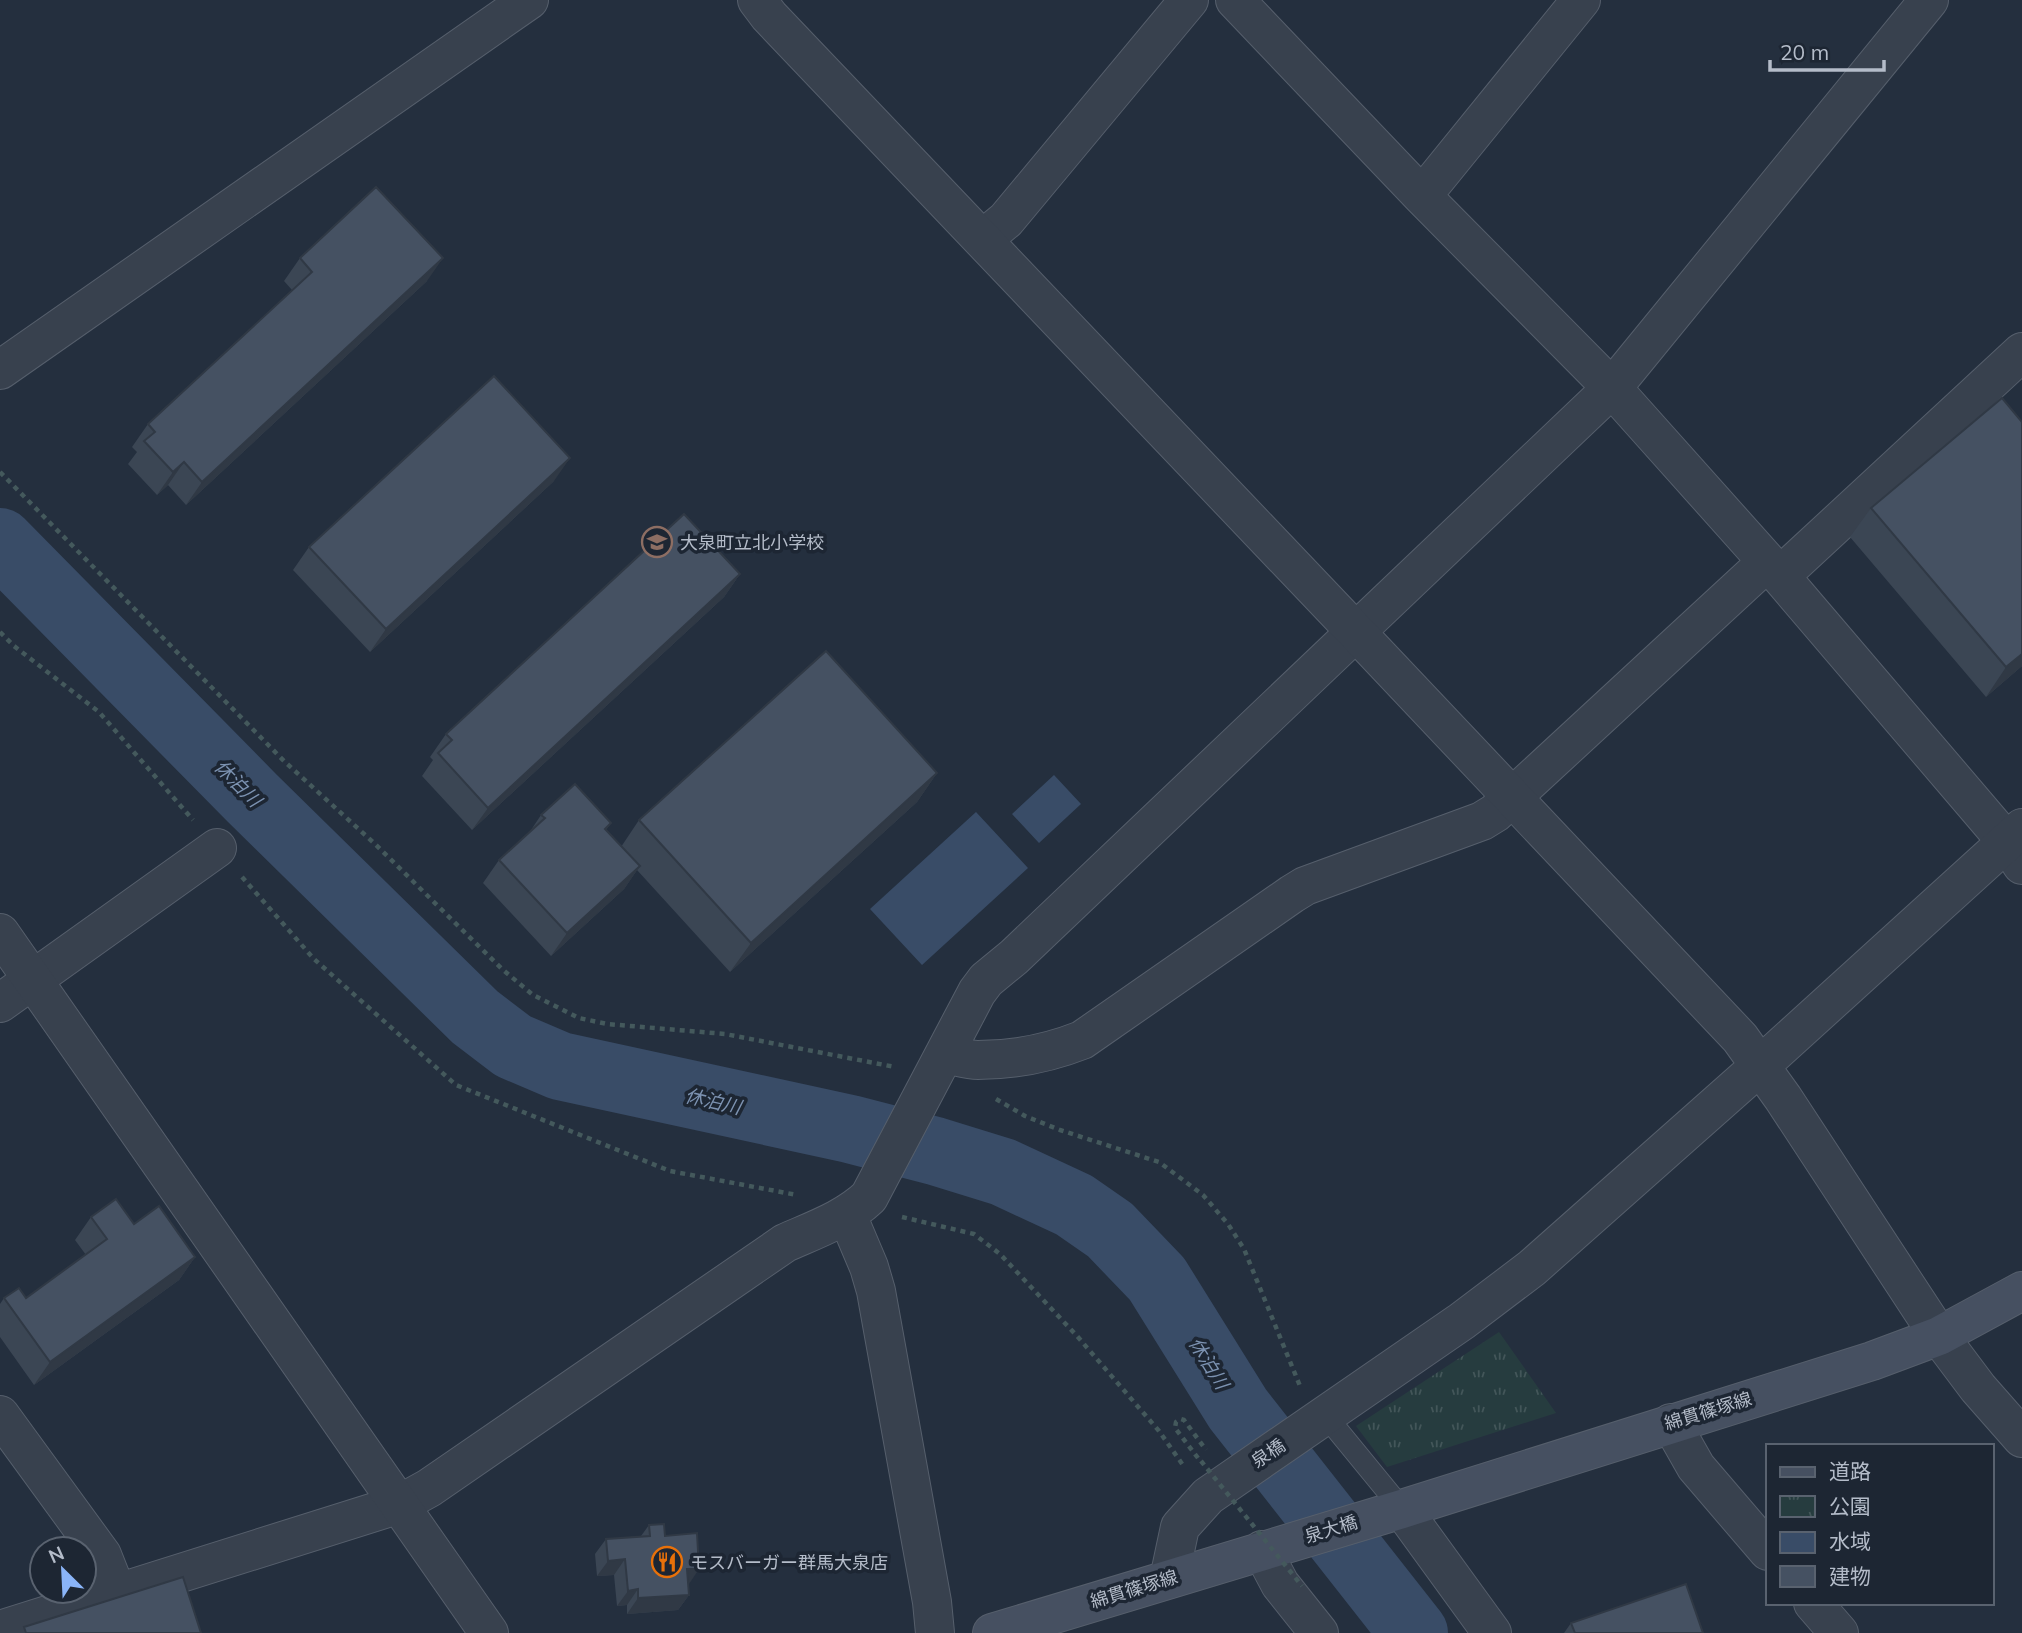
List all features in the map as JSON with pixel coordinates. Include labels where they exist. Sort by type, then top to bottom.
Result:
[{"type":"main road","name":"綿貫篠塚線","points":[[1394,1510],[1872,1361],[1939,1336],[2022,1291]]},
{"type":"main road","name":"泉大橋","points":[[1268,1548],[1394,1510]]},
{"type":"main road","name":"綿貫篠塚線","points":[[992,1633],[1268,1548]]},
{"type":"street","points":[[0,370],[528,0]]},
{"type":"street","points":[[757,0],[769,16],[1740,1038],[1761,1065],[1939,1336],[1978,1388],[2022,1438]]},
{"type":"street","points":[[983,239],[1006,220],[1189,0]]},
{"type":"street","points":[[1235,0],[1422,196],[1612,388],[2017,845]]},
{"type":"street","points":[[1422,196],[1581,0]]},
{"type":"street","points":[[0,1630],[400,1504],[429,1488],[785,1243],[858,1206],[986,980],[1014,957],[1612,388],[1929,0]]},
{"type":"street","points":[[945,1054],[976,1061],[1056,1051],[1082,1040],[1305,886],[1495,814],[2022,352]]},
{"type":"street","name":"泉橋","points":[[1169,1579],[1180,1527],[1214,1478],[1313,1409],[1462,1321],[1532,1268],[1761,1065],[2017,845]]},
{"type":"street","points":[[0,1003],[217,848]]},
{"type":"street","points":[[0,933],[489,1633]]},
{"type":"street","points":[[858,1206],[876,1291],[932,1602],[935,1633]]},
{"type":"street","points":[[0,1415],[102,1555],[117,1593]]},
{"type":"street","points":[[1671,1423],[1696,1467],[1766,1549]]},
{"type":"street","points":[[1394,1510],[1492,1633]]},
{"type":"street","points":[[1268,1548],[1280,1584],[1319,1633]]},
{"type":"street","points":[[1815,1605],[1839,1633]]},
{"type":"lane","points":[[1313,1409],[1394,1510]]},
{"type":"path","points":[[0,472],[284,761],[375,844],[502,969],[533,995],[579,1018],[607,1024],[725,1034],[895,1067]]},
{"type":"path","points":[[0,632],[99,712],[314,959],[456,1085],[670,1171],[858,1206],[974,1234],[1000,1254],[1077,1336],[1159,1431],[1190,1475],[1214,1478]]},
{"type":"path","points":[[993,1097],[1037,1121],[1159,1162],[1203,1195],[1228,1224],[1244,1249],[1313,1409]]},
{"type":"path","points":[[1214,1478],[1184,1420],[1176,1422],[1175,1428],[1192,1450],[1302,1586]]},
{"type":"green space","points":[[1499,1332],[1556,1413],[1387,1467],[1356,1426]]},
{"type":"water","points":[[1054,775],[1081,804],[1039,843],[1012,814]]},
{"type":"water","points":[[976,812],[1028,868],[922,965],[870,909]]},
{"type":"building","points":[[376,187],[443,258],[202,482],[184,462],[173,472],[144,441],[155,432],[148,424],[312,272],[300,258]]},
{"type":"building","points":[[494,376],[570,458],[386,629],[309,547]]},
{"type":"building","points":[[2002,398],[2022,422],[2022,654],[2006,667],[1871,508]]},
{"type":"building","points":[[684,514],[740,574],[488,808],[438,753],[452,740],[446,734]]},
{"type":"building","points":[[826,651],[937,773],[751,943],[639,820]]},
{"type":"building","points":[[575,784],[611,823],[605,829],[640,866],[567,933],[499,860],[545,818],[541,815]]},
{"type":"building","points":[[116,1199],[134,1224],[159,1206],[195,1257],[50,1362],[4,1298],[19,1288],[26,1298],[107,1239],[91,1217]]},
{"type":"building","points":[[664,1524],[665,1536],[697,1533],[699,1569],[687,1569],[689,1595],[638,1598],[638,1589],[628,1591],[625,1559],[608,1561],[606,1539],[650,1536],[649,1525]]},
{"type":"building","points":[[183,1577],[201,1633],[26,1633],[24,1627]]},
{"type":"building","points":[[1686,1584],[1703,1633],[1575,1633],[1571,1623]]},
{"type":"waterway","name":"休泊川","points":[[0,542],[252,798],[475,1017],[513,1046],[560,1066],[850,1129],[935,1151],[1003,1172],[1074,1205],[1110,1230],[1157,1279],[1238,1409],[1414,1633]]},
{"type":"place","name":"大泉町立北小学校","points":[[657,542]]},
{"type":"place","name":"モスバーガー群馬大泉店","points":[[667,1562]]}]
